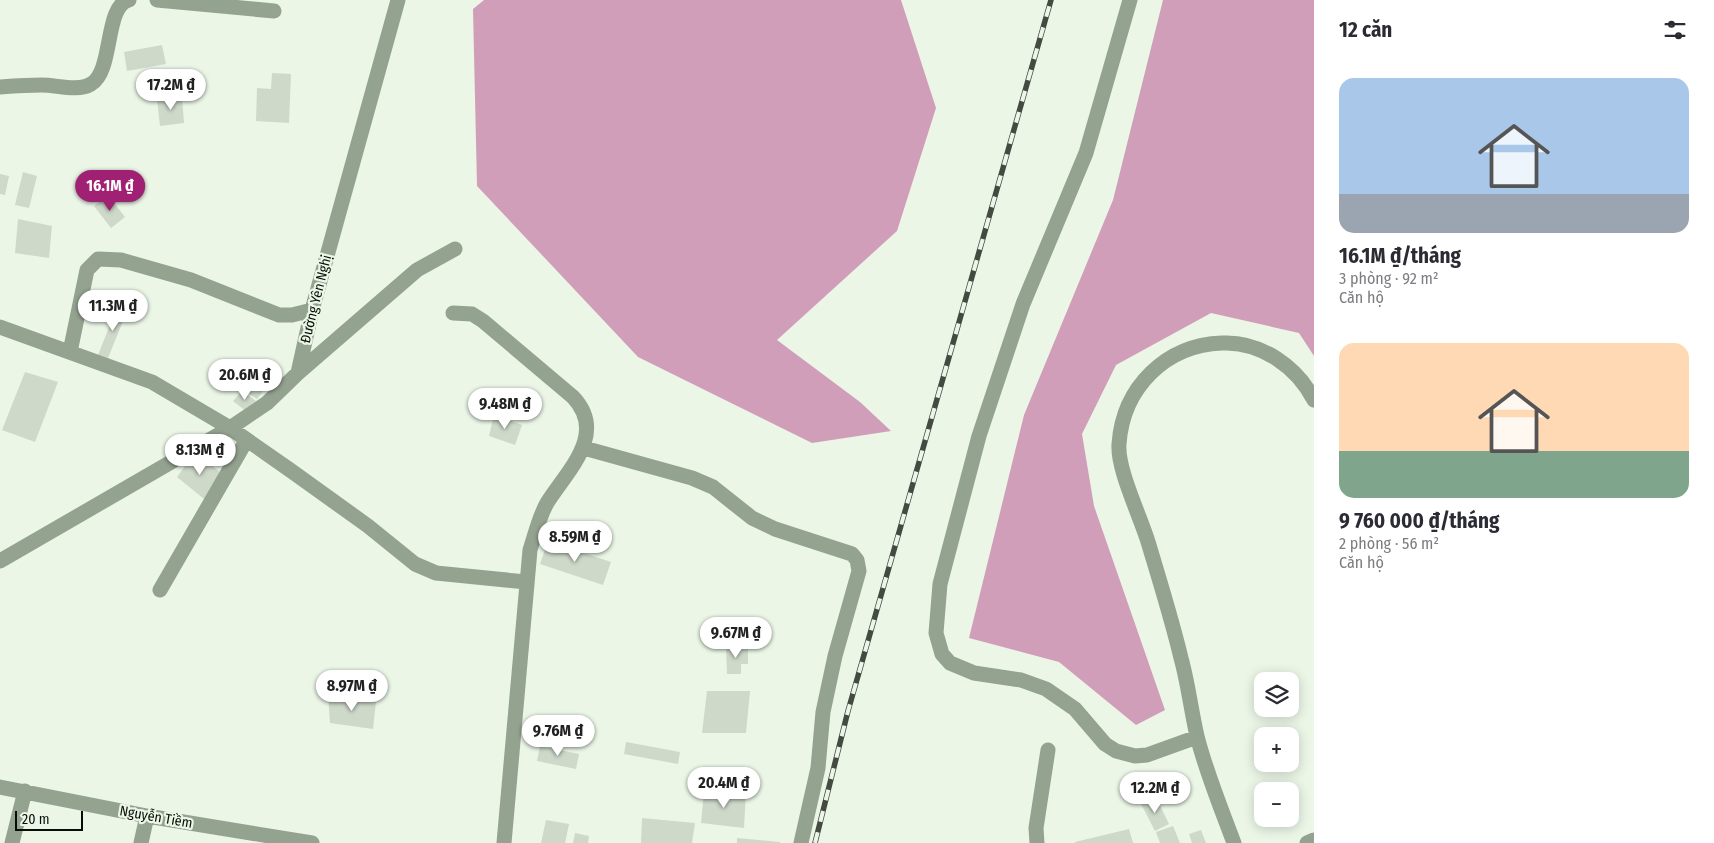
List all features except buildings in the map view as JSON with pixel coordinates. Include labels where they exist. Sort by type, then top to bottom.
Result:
[{"type":"street","points":[[0,87],[43,85],[79,88],[92,84],[99,78],[117,11],[125,1],[129,0]]},
{"type":"street","points":[[157,0],[274,11]]},
{"type":"street","name":"Đường Yên Nghị","points":[[298,373],[312,310],[398,0]]},
{"type":"street","points":[[1130,0],[1086,153],[1024,304],[979,436],[940,584],[936,638],[942,654],[950,662],[963,670],[1022,680],[1056,694],[1089,723],[1105,744],[1116,751],[1135,756],[1147,755],[1197,737]]},
{"type":"street","points":[[0,561],[230,428],[267,403],[298,373],[417,270],[455,249]]},
{"type":"street","points":[[70,352],[86,270],[98,259],[121,260],[191,280],[279,315],[292,316],[312,310]]},
{"type":"street","points":[[453,312],[472,314],[478,317],[573,397],[582,407],[585,415],[584,448],[546,504],[530,550],[504,843]]},
{"type":"street","points":[[0,327],[152,382],[230,428],[246,441],[298,475],[415,564],[436,573],[526,582]]},
{"type":"street","points":[[1234,843],[1197,737],[1181,657],[1146,536],[1120,460],[1119,444],[1124,415],[1129,402],[1144,379],[1174,355],[1191,348],[1226,343],[1254,348],[1282,362],[1296,374],[1314,400]]},
{"type":"street","points":[[160,590],[246,441]]},
{"type":"street","points":[[584,448],[692,478],[713,487],[752,518],[775,529],[852,554],[857,560],[859,571],[856,588],[834,656],[823,712],[818,768],[801,843]]},
{"type":"street","points":[[1037,843],[1036,828],[1048,750]]},
{"type":"street","name":"Nguyễn Tiềm","points":[[0,787],[147,816],[310,843]]},
{"type":"street","points":[[12,843],[25,791]]},
{"type":"street","points":[[141,843],[147,816]]},
{"type":"street","points":[[1307,843],[1314,840]]},
{"type":"shaded area","points":[[484,0],[901,0],[936,108],[897,231],[777,340],[860,402],[891,431],[812,443],[638,357],[477,186],[473,9]]},
{"type":"shaded area","points":[[1163,0],[1314,0],[1314,356],[1299,333],[1211,313],[1116,365],[1082,434],[1094,506],[1165,710],[1136,725],[1059,662],[969,638],[1024,415],[1113,200]]},
{"type":"railway","points":[[815,843],[848,711],[1051,0]]}]
